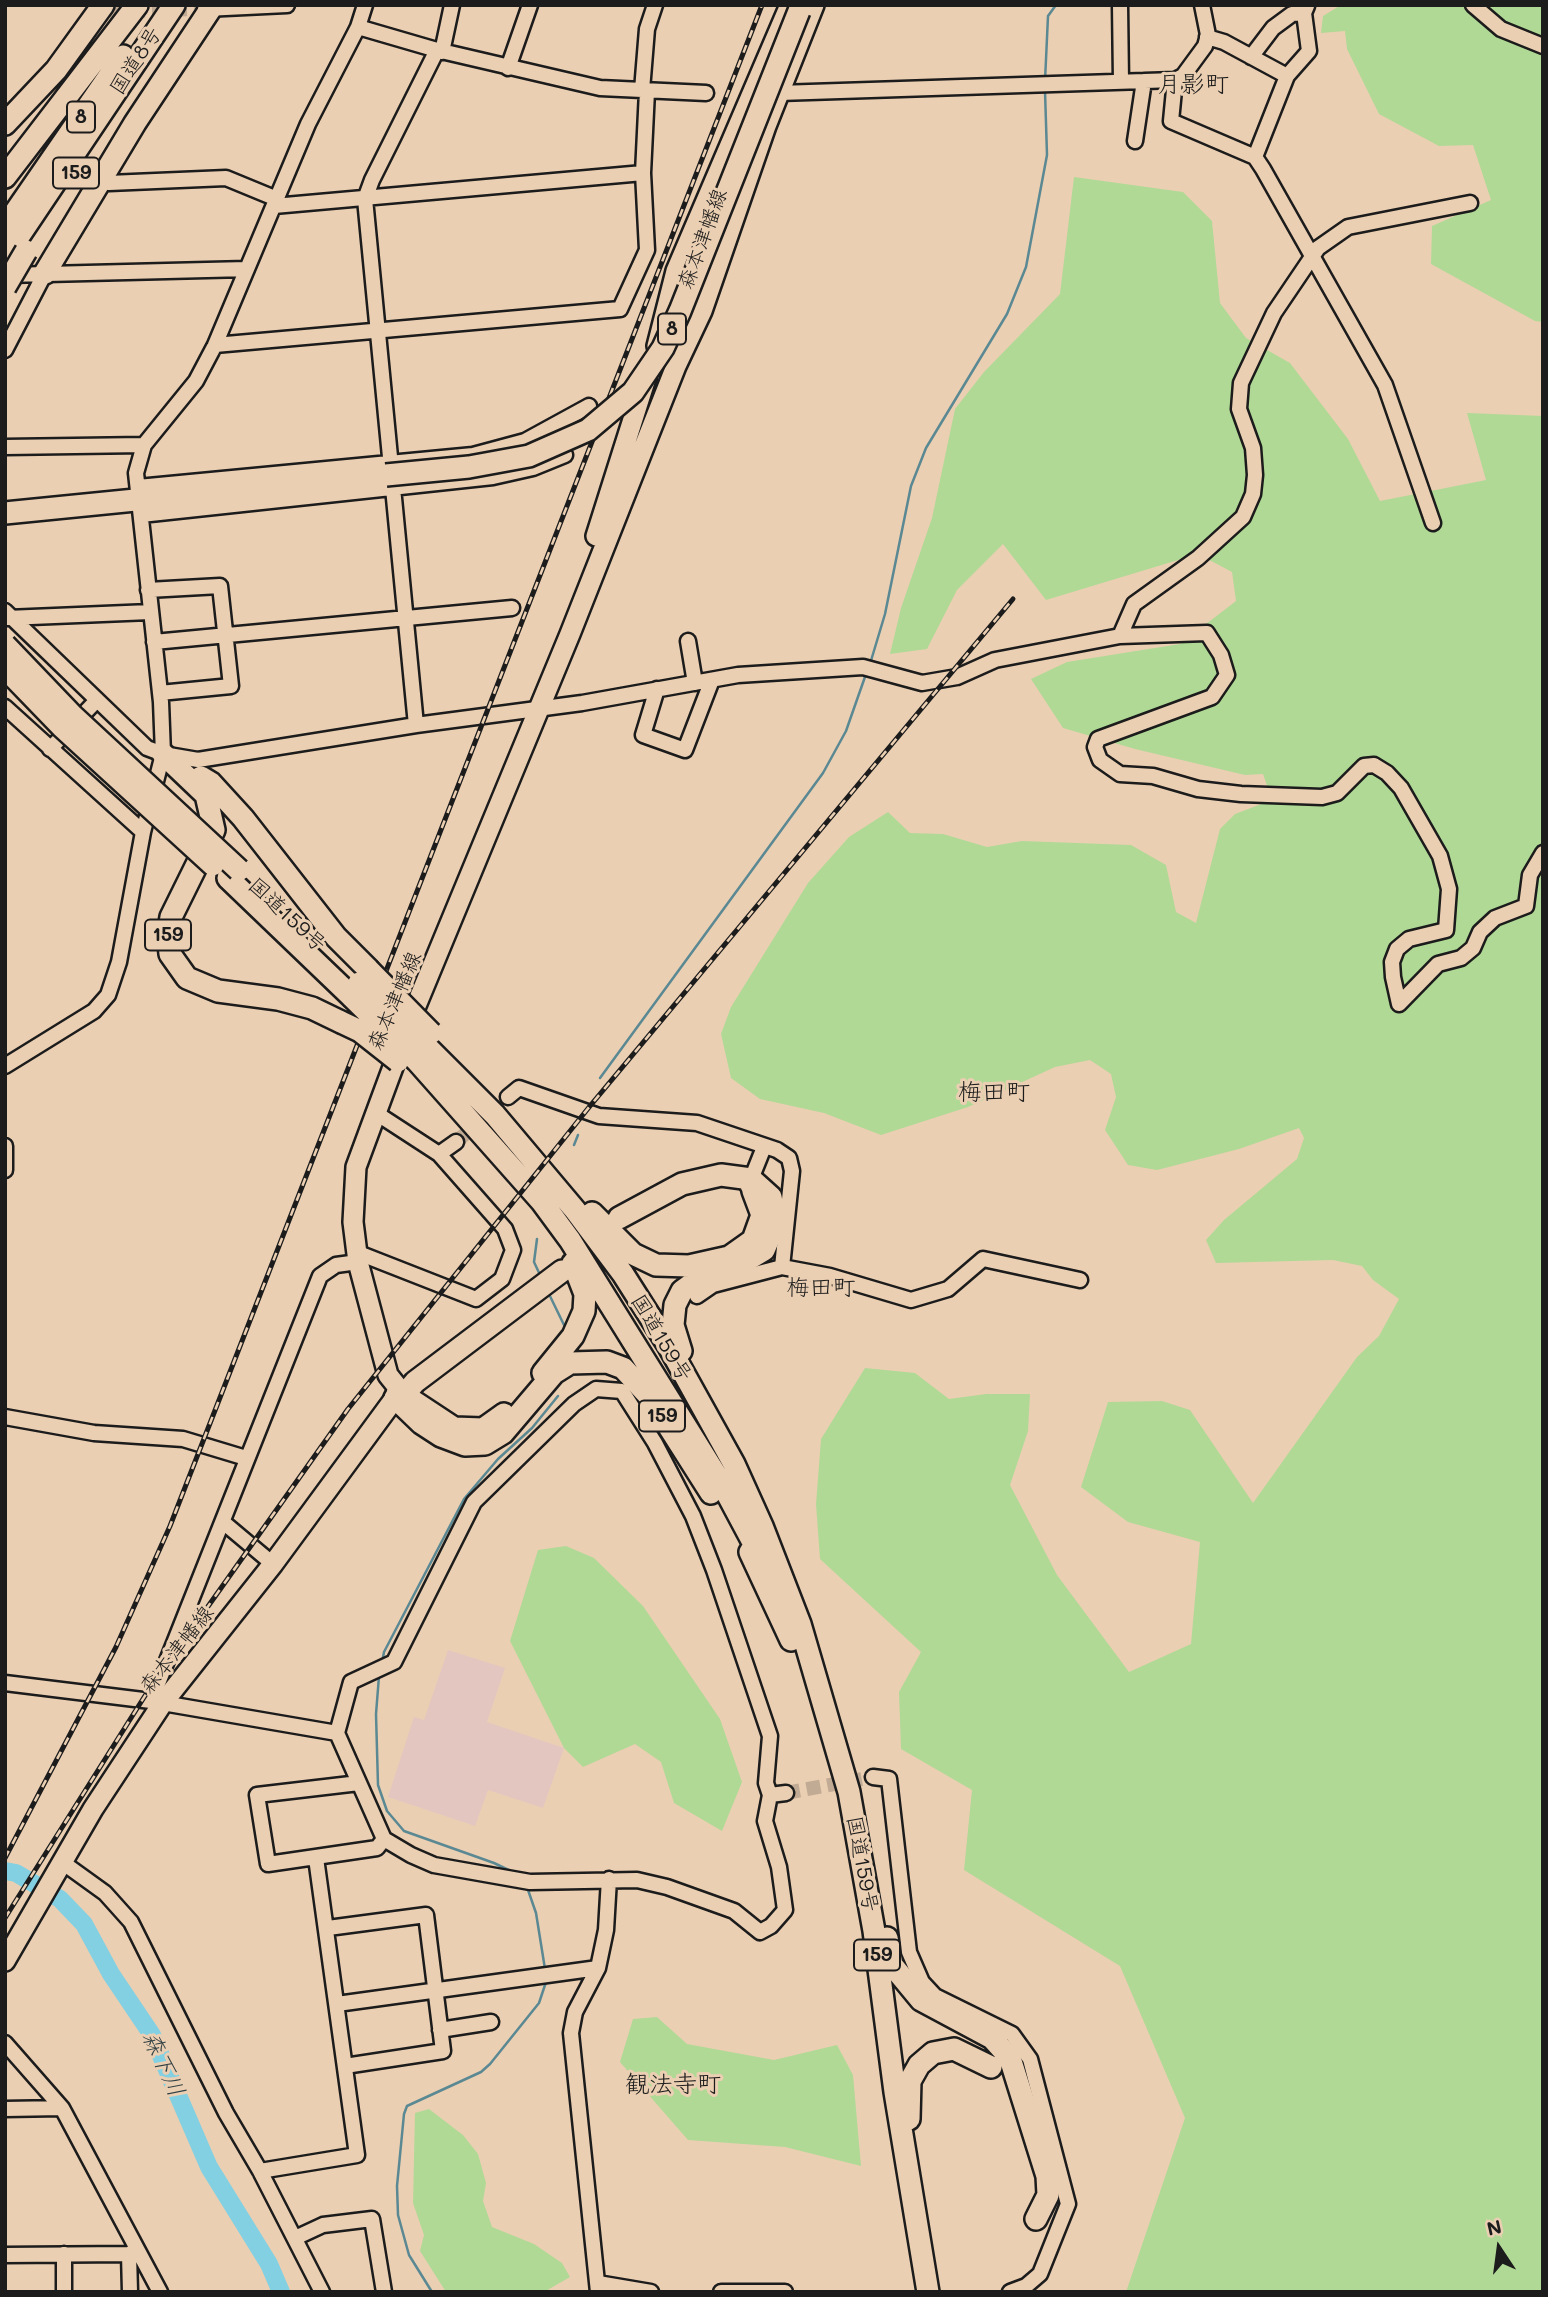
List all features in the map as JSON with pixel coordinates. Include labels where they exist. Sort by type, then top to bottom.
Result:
[{"type":"highway","name":"159","points":[[5,177],[137,5]]},
{"type":"highway","name":"国道8号","points":[[5,227],[156,5]]},
{"type":"highway","name":"国道8号","points":[[116,92],[173,5]]},
{"type":"highway","points":[[46,273],[202,7]]},
{"type":"highway","name":"8","points":[[136,63],[146,62],[202,7]]},
{"type":"highway","name":"8","points":[[5,513],[496,464],[540,453],[588,430],[633,392],[663,348],[801,7]]},
{"type":"highway","points":[[20,159],[107,9]]},
{"type":"highway","points":[[5,124],[107,9]]},
{"type":"highway","name":"159","points":[[5,287],[14,252],[118,106],[116,92]]},
{"type":"highway","name":"国道159号","points":[[5,645],[233,874]]},
{"type":"highway","name":"国道159号","points":[[5,668],[142,803],[233,874],[360,983],[421,1053],[570,1240],[747,1530],[797,1639],[822,1716],[850,1825],[896,2142],[928,2292]]},
{"type":"highway","name":"159","points":[[163,754],[211,783],[243,818],[336,937],[360,983],[421,1053]]},
{"type":"highway","name":"159","points":[[163,754],[206,795],[214,830],[171,917],[168,935],[170,954],[187,978],[218,991],[278,999],[312,1008],[379,1044],[421,1053]]},
{"type":"highway","name":"国道159号","points":[[421,1053],[445,1065],[495,1115],[575,1210],[623,1275],[668,1345],[734,1464],[762,1526],[800,1624],[849,1792],[874,1931],[897,2106],[928,2292]]},
{"type":"highway","name":"159","points":[[495,1115],[520,1135],[620,1244],[656,1265],[670,1268],[710,1263],[744,1248],[759,1230],[762,1215],[759,1201],[750,1183]]},
{"type":"highway","name":"159","points":[[750,1183],[771,1197],[776,1222],[769,1242],[754,1258],[697,1280],[682,1292],[675,1305],[673,1325],[676,1341],[693,1377],[764,1516],[802,1615],[800,1624]]},
{"type":"highway","points":[[621,1221],[688,1188],[750,1183]]},
{"type":"highway","name":"159","points":[[399,1394],[454,1428],[483,1429],[496,1422],[550,1365],[579,1324],[585,1294],[571,1257],[570,1240]]},
{"type":"highway","points":[[399,1394],[560,1268]]},
{"type":"highway","name":"159","points":[[399,1394],[421,1423],[441,1436],[464,1445],[485,1444],[503,1433],[554,1373],[570,1363],[607,1362],[623,1368],[650,1397],[751,1553],[822,1716]]},
{"type":"highway","points":[[849,1792],[855,1798],[892,1965],[921,2000],[992,2038],[1010,2058],[1047,2176],[1048,2195],[1035,2219]]},
{"type":"highway","points":[[928,2292],[908,2112],[910,2081],[919,2065],[933,2053],[954,2049],[991,2067]]},
{"type":"main road","name":"森本津幡線","points":[[10,1952],[156,1703],[273,1564],[399,1394],[388,1375],[357,1257],[352,1199],[356,1167],[413,1013],[676,366],[702,311],[779,93],[801,7]]},
{"type":"main road","name":"森本津幡線","points":[[565,641],[650,368],[676,271],[698,216],[801,7]]},
{"type":"street","points":[[202,7],[287,5]]},
{"type":"street","points":[[5,1066],[94,1011],[108,995],[119,962],[143,831],[163,754],[160,693],[136,473],[144,444],[196,381],[215,345],[308,124],[358,27],[365,5]]},
{"type":"street","points":[[416,724],[365,199],[372,180],[439,51],[452,5]]},
{"type":"street","points":[[509,68],[530,5]]},
{"type":"street","points":[[215,345],[620,309],[648,250],[643,173],[645,91],[647,29],[655,5]]},
{"type":"street","points":[[1120,5],[1121,81]]},
{"type":"street","points":[[779,93],[1175,80],[1183,76],[1199,56],[1207,37],[1202,5]]},
{"type":"street","points":[[1473,5],[1501,29],[1543,46]]},
{"type":"street","points":[[1251,57],[1273,28],[1306,9],[1309,51],[1287,76],[1255,157]]},
{"type":"street","points":[[358,27],[439,51],[600,88],[706,93]]},
{"type":"street","points":[[1207,37],[1224,42],[1287,76]]},
{"type":"street","points":[[1175,80],[1171,121],[1255,157],[1385,386],[1433,523]]},
{"type":"street","points":[[1135,141],[1144,81]]},
{"type":"street","points":[[99,180],[109,183],[226,178],[275,202],[365,199],[643,173]]},
{"type":"street","points":[[1121,636],[1134,604],[1198,558],[1243,517],[1253,494],[1255,475],[1253,448],[1239,409],[1238,396],[1274,313],[1318,248],[1348,227],[1470,203]]},
{"type":"street","points":[[698,216],[737,216]]},
{"type":"street","points":[[5,275],[247,270]]},
{"type":"street","points":[[5,350],[46,273]]},
{"type":"street","points":[[650,368],[676,366]]},
{"type":"street","points":[[139,501],[390,475],[508,447],[542,434],[589,406]]},
{"type":"street","points":[[542,434],[551,461]]},
{"type":"street","points":[[5,447],[144,444]]},
{"type":"street","points":[[139,501],[390,475],[515,473],[565,455]]},
{"type":"street","points":[[148,590],[220,586],[231,685],[160,693]]},
{"type":"street","points":[[153,642],[512,608]]},
{"type":"street","points":[[7,616],[150,612]]},
{"type":"street","points":[[7,616],[147,748],[163,754],[198,760],[416,724],[657,690],[738,675],[869,668],[922,683],[957,677],[995,660],[1121,636],[1207,633],[1221,655],[1227,675],[1212,697],[1098,740],[1095,747],[1100,760],[1120,774],[1153,776],[1216,793],[1322,797],[1337,793],[1364,766],[1374,765],[1401,788],[1440,856],[1449,889],[1446,930],[1409,939],[1397,949],[1392,962],[1399,1004],[1437,964],[1461,958],[1473,948],[1480,932],[1495,918],[1526,906],[1530,875],[1543,853]]},
{"type":"street","points":[[688,641],[695,683]]},
{"type":"street","points":[[657,690],[643,735],[685,750],[712,680]]},
{"type":"street","points":[[50,750],[97,700]]},
{"type":"street","points":[[5,707],[143,831]]},
{"type":"street","points":[[508,1097],[519,1088],[599,1116],[697,1123],[778,1150],[789,1158],[792,1171],[782,1267]]},
{"type":"street","points":[[156,1703],[246,1458],[320,1276],[336,1265],[357,1257],[476,1298],[502,1279],[513,1250],[505,1229],[439,1154],[376,1113]]},
{"type":"street","points":[[439,1154],[456,1142]]},
{"type":"street","points":[[5,1146],[5,1170]]},
{"type":"street","points":[[750,1183],[764,1147]]},
{"type":"street","points":[[697,1296],[713,1285],[782,1267],[830,1276],[911,1300],[947,1289],[983,1259],[1080,1280]]},
{"type":"street","points":[[596,1389],[622,1391],[655,1443],[693,1516],[770,1736],[766,1783],[770,1795],[765,1821],[779,1867],[785,1910],[771,1926],[760,1932],[734,1911],[637,1880],[525,1882],[434,1865],[384,1839],[337,1734],[351,1682],[394,1662],[474,1502],[574,1404],[596,1389]]},
{"type":"street","points":[[5,1417],[94,1433],[183,1439],[246,1458]]},
{"type":"street","points":[[223,1522],[273,1564]]},
{"type":"street","points":[[5,1683],[156,1703],[337,1734]]},
{"type":"street","points":[[873,1777],[889,1779],[909,1952],[922,1982],[935,1996],[1012,2034],[1030,2059],[1068,2204],[1040,2274],[1026,2286],[1010,2292]]},
{"type":"street","points":[[359,1783],[257,1796],[268,1864],[377,1848],[384,1839]]},
{"type":"street","points":[[770,1795],[786,1793]]},
{"type":"street","points":[[260,2171],[358,2155],[316,1858]]},
{"type":"street","points":[[62,1863],[105,1893],[131,1922],[226,2113],[260,2171],[322,2292]]},
{"type":"street","points":[[609,1879],[606,1930],[598,1968],[575,2012],[572,2033],[598,2288],[651,2292]]},
{"type":"street","points":[[328,1928],[426,1915],[443,2051],[345,2066]]},
{"type":"street","points":[[337,2004],[598,1968]]},
{"type":"street","points":[[440,2030],[491,2022]]},
{"type":"street","points":[[5,2043],[62,2108],[133,2252],[160,2292]]},
{"type":"street","points":[[5,2109],[62,2108]]},
{"type":"street","points":[[295,2238],[323,2224],[372,2219],[384,2292]]},
{"type":"street","points":[[5,2255],[133,2252]]},
{"type":"street","points":[[130,2292],[133,2252]]},
{"type":"street","points":[[64,2255],[64,2292]]},
{"type":"street","points":[[721,2292],[785,2292]]},
{"type":"shaded area","points":[[448,1650],[505,1668],[487,1722],[564,1748],[543,1808],[488,1790],[475,1826],[388,1797],[414,1717],[424,1720]]},
{"type":"green space","points":[[1341,5],[1543,5],[1543,322],[1535,321],[1431,264],[1432,226],[1491,200],[1473,145],[1439,146],[1379,114],[1347,49],[1345,31],[1321,33],[1323,16]]},
{"type":"green space","points":[[1074,177],[1183,192],[1212,221],[1220,303],[1246,338],[1290,363],[1348,439],[1380,501],[1486,480],[1467,413],[1543,416],[1543,2292],[1126,2292],[1185,2118],[1120,1966],[964,1870],[972,1790],[901,1749],[899,1692],[921,1652],[820,1559],[816,1504],[821,1439],[865,1368],[915,1373],[949,1399],[986,1394],[1030,1394],[1028,1431],[1010,1485],[1057,1575],[1129,1672],[1191,1644],[1200,1542],[1128,1522],[1081,1487],[1108,1402],[1162,1401],[1190,1410],[1253,1503],[1357,1357],[1379,1336],[1399,1299],[1373,1280],[1362,1266],[1333,1260],[1216,1263],[1206,1240],[1224,1220],[1297,1159],[1304,1138],[1299,1128],[1239,1149],[1157,1170],[1128,1165],[1105,1130],[1116,1097],[1111,1074],[1090,1060],[1055,1067],[968,1107],[881,1135],[824,1113],[760,1099],[731,1078],[721,1034],[731,1007],[808,883],[849,837],[888,812],[910,833],[943,834],[987,847],[1022,841],[1131,845],[1166,865],[1176,912],[1196,923],[1220,829],[1235,814],[1272,800],[1263,774],[1245,775],[1135,749],[1063,728],[1031,679],[1067,662],[1180,644],[1236,601],[1232,572],[1198,554],[1046,600],[1003,544],[957,590],[927,649],[890,654],[901,608],[932,518],[955,409],[984,372],[1060,294]]},
{"type":"green space","points":[[566,1546],[594,1558],[643,1606],[720,1719],[742,1782],[722,1831],[674,1803],[661,1762],[635,1744],[583,1767],[564,1748],[510,1641],[538,1550]]},
{"type":"green space","points":[[657,2017],[687,2044],[774,2060],[837,2045],[853,2075],[861,2166],[785,2147],[688,2140],[620,2062],[633,2019]]},
{"type":"green space","points":[[429,2109],[463,2135],[478,2154],[486,2183],[483,2201],[492,2227],[534,2244],[562,2263],[570,2277],[544,2292],[446,2292],[420,2251],[424,2235],[413,2203],[415,2113]]},
{"type":"waterway","points":[[1045,81],[1048,16],[1056,5]]},
{"type":"waterway","points":[[870,664],[885,614],[911,486],[926,448],[1007,314],[1026,267],[1047,155],[1045,91]]},
{"type":"waterway","points":[[600,1078],[823,773],[846,731],[866,674]]},
{"type":"waterway","points":[[574,1145],[578,1135]]},
{"type":"waterway","points":[[537,1239],[534,1262],[541,1277]]},
{"type":"waterway","points":[[548,1292],[565,1327]]},
{"type":"waterway","points":[[382,1663],[384,1652],[464,1499],[498,1459],[532,1428],[558,1396]]},
{"type":"waterway","points":[[379,1676],[376,1714],[378,1785],[387,1811],[404,1831],[494,1863],[519,1875]]},
{"type":"waterway","name":"森下川","points":[[5,1871],[16,1873],[60,1899],[84,1924],[111,1974],[152,2035],[209,2167],[269,2264],[281,2292]]},
{"type":"waterway","points":[[527,1887],[536,1913],[545,1969]]},
{"type":"waterway","points":[[432,2292],[409,2255],[398,2215],[397,2186],[404,2114],[407,2106],[481,2072],[490,2064],[539,2003],[546,1982]]},
{"type":"tunnel","points":[[110,12],[198,9]]},
{"type":"tunnel","points":[[456,1142],[508,1097]]},
{"type":"tunnel","points":[[786,1793],[873,1777]]},
{"type":"railway","points":[[5,1858],[116,1647],[170,1526],[762,5]]},
{"type":"railway","points":[[5,1918],[148,1691],[348,1409],[590,1106],[1013,599]]},
{"type":"district","name":"月影町","points":[[1193,85]]},
{"type":"district","name":"梅田町","points":[[994,1093]]},
{"type":"district","name":"梅田町","points":[[821,1288]]},
{"type":"district","name":"観法寺町","points":[[673,2085]]}]
